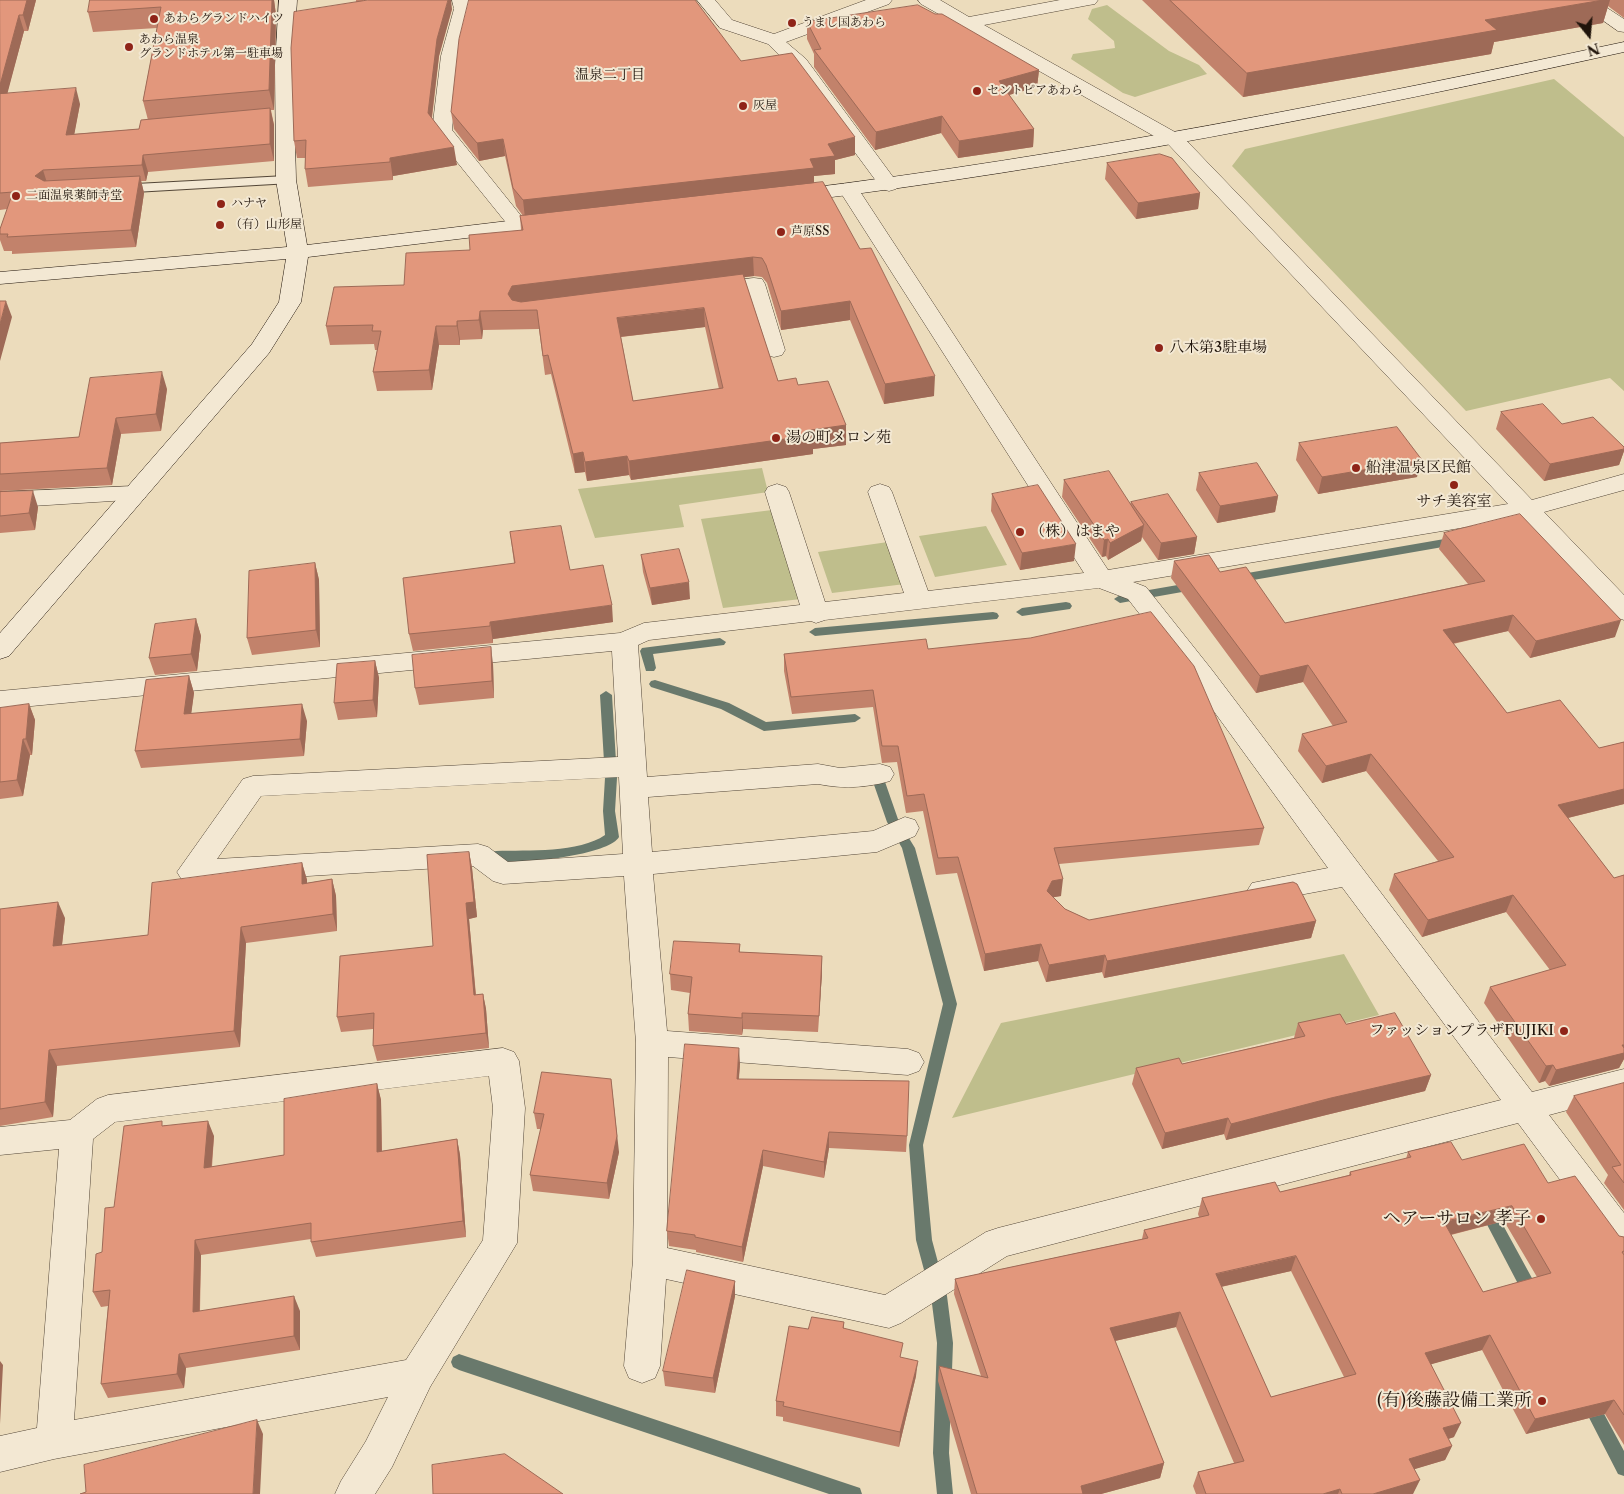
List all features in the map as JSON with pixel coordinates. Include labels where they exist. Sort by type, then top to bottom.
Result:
[{"type":"street","points":[[0,650],[261,348],[290,302],[298,252],[277,118],[284,64],[298,21],[288,0]]},
{"type":"street","points":[[461,0],[463,9],[450,56],[442,131],[519,226]]},
{"type":"street","points":[[706,0],[726,24],[774,40],[799,63],[889,185]]},
{"type":"street","points":[[774,40],[883,0]]},
{"type":"street","points":[[927,0],[969,22],[1083,90],[1175,140],[1624,611]]},
{"type":"street","points":[[969,22],[1089,0]]},
{"type":"street","points":[[1583,0],[1624,27]]},
{"type":"street","points":[[772,198],[889,185],[1175,140],[1624,47]]},
{"type":"street","points":[[849,190],[1101,580],[1137,593],[1203,677],[1349,875],[1624,1239]]},
{"type":"street","points":[[0,278],[298,252],[577,219]]},
{"type":"street","points":[[687,292],[754,284],[774,350]]},
{"type":"street","points":[[0,700],[624,641],[644,632],[816,614],[1101,580],[1527,509],[1624,482]]},
{"type":"street","points":[[777,492],[816,614]]},
{"type":"street","points":[[880,492],[919,601]]},
{"type":"street","points":[[0,500],[134,494]]},
{"type":"street","points":[[624,641],[638,864],[652,1042],[650,1260],[642,1366]]},
{"type":"street","points":[[880,774],[840,778],[818,774],[253,786],[192,872],[478,855],[503,873],[638,864],[877,841],[905,828]]},
{"type":"street","points":[[1232,896],[1349,875]]},
{"type":"street","points":[[652,1042],[908,1062]]},
{"type":"street","points":[[0,1141],[77,1133],[108,1109],[503,1061],[509,1108],[500,1243],[417,1375],[379,1454],[354,1494]]},
{"type":"street","points":[[650,1260],[889,1312],[998,1243],[1526,1109],[1624,1082]]},
{"type":"street","points":[[54,1442],[77,1133]]},
{"type":"street","points":[[0,1454],[54,1442],[417,1375]]},
{"type":"lane","points":[[98,190],[286,180]]},
{"type":"shaded area","points":[[1107,5],[1169,51],[1199,65],[1207,74],[1135,97],[1123,93],[1071,59],[1073,54],[1115,48],[1114,41],[1088,19],[1092,9]]},
{"type":"shaded area","points":[[1554,79],[1624,137],[1624,391],[1610,378],[1466,411],[1232,166],[1245,149]]},
{"type":"shaded area","points":[[762,468],[768,492],[679,505],[684,527],[595,538],[578,489]]},
{"type":"shaded area","points":[[772,510],[801,599],[723,608],[701,519]]},
{"type":"shaded area","points":[[986,526],[1007,565],[935,577],[919,536]]},
{"type":"shaded area","points":[[888,542],[905,584],[832,593],[818,552]]},
{"type":"shaded area","points":[[1344,954],[1379,1015],[952,1118],[1001,1023]]},
{"type":"building","points":[[0,0],[27,0],[23,15],[19,15],[0,85]]},
{"type":"building","points":[[90,0],[272,0],[269,90],[143,101],[161,7],[88,12]]},
{"type":"building","points":[[368,0],[448,0],[437,39],[428,113],[454,147],[390,158],[390,162],[305,169],[306,140],[294,141],[291,48],[294,12]]},
{"type":"building","points":[[469,0],[695,0],[741,61],[792,53],[855,137],[828,144],[835,156],[810,159],[814,168],[523,200],[513,188],[503,139],[477,143],[451,112],[459,39]]},
{"type":"building","points":[[1170,0],[1603,0],[1485,20],[1497,30],[1247,73]]},
{"type":"building","points":[[918,5],[935,14],[942,14],[1039,70],[999,81],[1034,129],[959,141],[942,116],[876,132],[814,50],[821,49],[807,22]]},
{"type":"building","points":[[76,88],[66,135],[139,129],[141,120],[270,108],[270,144],[143,155],[142,165],[43,170],[35,176],[44,181],[140,176],[131,230],[7,237],[8,234],[0,234],[13,192],[0,193],[0,94]]},
{"type":"building","points":[[1160,154],[1172,158],[1200,193],[1138,203],[1107,163]]},
{"type":"building","points":[[823,182],[860,249],[871,248],[935,376],[885,384],[850,301],[781,311],[762,258],[753,257],[512,286],[508,294],[512,300],[521,302],[743,274],[778,381],[796,378],[798,385],[828,381],[846,425],[811,430],[813,435],[629,461],[627,456],[585,462],[583,452],[573,454],[548,355],[543,356],[537,310],[480,311],[479,320],[457,321],[457,326],[436,326],[429,370],[373,372],[381,331],[372,331],[373,325],[326,326],[334,287],[404,285],[406,253],[470,250],[469,235],[523,230],[520,216]],"holes":[[[704,308],[723,388],[633,401],[617,318]]]},
{"type":"building","points":[[0,301],[6,301],[0,324]]},
{"type":"building","points":[[162,372],[156,414],[116,418],[107,468],[0,474],[0,443],[79,437],[90,378]]},
{"type":"building","points":[[1543,404],[1562,424],[1593,417],[1624,449],[1550,464],[1501,412]]},
{"type":"building","points":[[1397,427],[1422,460],[1322,477],[1299,443]]},
{"type":"building","points":[[1257,463],[1278,496],[1220,506],[1199,473]]},
{"type":"building","points":[[1109,471],[1144,525],[1110,543],[1108,539],[1104,540],[1064,480]]},
{"type":"building","points":[[1038,485],[1076,544],[1022,553],[992,494]]},
{"type":"building","points":[[33,491],[29,513],[0,516],[0,492]]},
{"type":"building","points":[[1168,494],[1197,537],[1161,543],[1131,502]]},
{"type":"building","points":[[1520,514],[1621,620],[1536,641],[1513,615],[1443,630],[1507,713],[1560,700],[1599,748],[1624,742],[1624,789],[1558,805],[1614,878],[1624,875],[1624,1045],[1622,1045],[1624,1053],[1556,1070],[1553,1065],[1546,1066],[1490,987],[1566,965],[1513,895],[1428,920],[1394,874],[1454,857],[1371,754],[1326,766],[1302,734],[1347,722],[1308,665],[1260,676],[1174,561],[1209,555],[1220,572],[1246,567],[1285,623],[1485,581],[1444,533]]},
{"type":"building","points":[[561,526],[570,570],[603,565],[612,605],[490,622],[490,626],[409,634],[403,578],[515,563],[510,532]]},
{"type":"building","points":[[679,549],[689,582],[650,588],[641,555]]},
{"type":"building","points":[[315,563],[316,630],[247,638],[249,571]]},
{"type":"building","points":[[1151,612],[1194,666],[1264,828],[1054,848],[1063,879],[1052,881],[1047,891],[1065,909],[1089,920],[1293,882],[1297,884],[1316,921],[1107,961],[1105,955],[1049,965],[1041,944],[985,954],[958,857],[938,858],[924,794],[907,796],[898,746],[882,746],[873,690],[791,697],[784,654],[926,639],[928,649],[1030,638]]},
{"type":"building","points":[[196,619],[191,654],[149,658],[155,624]]},
{"type":"building","points":[[491,647],[492,681],[415,688],[412,655]]},
{"type":"building","points":[[375,661],[373,700],[334,703],[337,664]]},
{"type":"building","points":[[189,676],[184,714],[302,704],[300,739],[135,751],[146,680]]},
{"type":"building","points":[[29,704],[26,739],[23,739],[17,780],[0,782],[0,708]]},
{"type":"building","points":[[469,852],[474,902],[466,903],[474,995],[483,994],[486,1033],[373,1046],[374,1013],[337,1017],[340,956],[433,946],[427,855]]},
{"type":"building","points":[[302,863],[302,884],[332,879],[333,914],[241,927],[234,1031],[49,1050],[45,1102],[0,1109],[0,909],[58,902],[53,946],[148,935],[152,883]]},
{"type":"building","points":[[674,941],[740,944],[739,952],[822,956],[819,1016],[742,1013],[742,1018],[688,1014],[692,977],[670,974]]},
{"type":"building","points":[[1395,1013],[1431,1075],[1231,1124],[1228,1118],[1165,1133],[1136,1068],[1179,1058],[1182,1064],[1305,1036],[1298,1023],[1340,1014],[1346,1024]]},
{"type":"building","points":[[685,1044],[739,1048],[737,1079],[909,1081],[907,1136],[829,1132],[824,1162],[763,1150],[742,1247],[695,1237],[695,1235],[667,1231]]},
{"type":"building","points":[[542,1072],[611,1079],[617,1136],[607,1183],[530,1175],[544,1114],[534,1113]]},
{"type":"building","points":[[1624,1083],[1624,1183],[1612,1167],[1621,1165],[1574,1096]]},
{"type":"building","points":[[377,1084],[377,1152],[457,1139],[463,1221],[311,1242],[311,1223],[195,1240],[193,1312],[294,1296],[294,1336],[179,1354],[177,1374],[101,1384],[110,1290],[93,1292],[96,1254],[102,1252],[105,1208],[114,1207],[124,1126],[162,1121],[162,1126],[208,1121],[204,1168],[284,1155],[284,1099]]},
{"type":"building","points":[[1451,1142],[1462,1160],[1524,1144],[1548,1183],[1575,1176],[1619,1236],[1624,1237],[1624,1251],[1622,1252],[1624,1255],[1624,1415],[1614,1400],[1535,1419],[1490,1335],[1425,1353],[1461,1423],[1443,1428],[1452,1446],[1409,1459],[1420,1480],[1373,1494],[1342,1494],[1340,1489],[1323,1494],[1206,1494],[1198,1472],[1244,1461],[1180,1312],[1110,1328],[1164,1463],[1081,1486],[1083,1494],[977,1494],[939,1366],[988,1378],[955,1279],[1148,1238],[1144,1230],[1209,1215],[1202,1198],[1275,1182],[1280,1192],[1351,1175],[1350,1172],[1411,1157],[1408,1152]],"holes":[[[1512,1206],[1551,1273],[1483,1292],[1444,1222]],[[1296,1256],[1356,1374],[1271,1397],[1216,1274]]]},
{"type":"building","points":[[687,1270],[735,1281],[713,1378],[663,1371]]},
{"type":"building","points":[[812,1317],[844,1322],[843,1328],[903,1343],[900,1357],[918,1361],[900,1432],[783,1406],[784,1402],[776,1401],[789,1326],[808,1329]]},
{"type":"building","points":[[257,1420],[253,1494],[80,1494],[86,1492],[84,1465]]},
{"type":"building","points":[[505,1454],[563,1494],[433,1494],[432,1465]]},
{"type":"waterway","points":[[1236,579],[1456,541]]},
{"type":"waterway","points":[[1120,599],[1195,586]]},
{"type":"waterway","points":[[1022,612],[1066,606]]},
{"type":"waterway","points":[[815,632],[993,616]]},
{"type":"waterway","points":[[650,668],[646,651],[720,642]]},
{"type":"waterway","points":[[655,684],[725,706],[764,727],[855,718]]},
{"type":"waterway","points":[[496,856],[575,851],[603,843],[612,837],[609,811],[611,778],[606,695]]},
{"type":"waterway","points":[[878,779],[893,822],[908,848],[950,1004],[916,1145],[924,1240],[939,1296],[945,1343],[941,1453],[945,1494]]},
{"type":"waterway","points":[[1487,1210],[1533,1296]]},
{"type":"waterway","points":[[459,1362],[854,1494]]},
{"type":"waterway","points":[[1589,1402],[1624,1468]]},
{"type":"place","name":"あわらグランドハイツ","points":[[154,19]]},
{"type":"place","name":"うまし国あわら","points":[[792,23]]},
{"type":"place","name":"あわら温泉 グランドホテル第一駐車場","points":[[129,47]]},
{"type":"place","name":"セントピアあわら","points":[[977,91]]},
{"type":"place","name":"灰屋","points":[[743,106]]},
{"type":"place","name":"二面温泉薬師寺堂","points":[[16,196]]},
{"type":"place","name":"ハナヤ","points":[[221,204]]},
{"type":"place","name":"（有）山形屋","points":[[220,225]]},
{"type":"place","name":"芦原SS","points":[[781,232]]},
{"type":"place","name":"八木第3駐車場","points":[[1159,348]]},
{"type":"place","name":"湯の町メロン苑","points":[[776,438]]},
{"type":"place","name":"船津温泉区民館","points":[[1356,468]]},
{"type":"place","name":"サチ美容室","points":[[1454,485]]},
{"type":"place","name":"（株）はまや","points":[[1020,532]]},
{"type":"place","name":"ファッションプラザFUJIKI","points":[[1564,1031]]},
{"type":"place","name":"ヘアーサロン 孝子","points":[[1541,1219]]},
{"type":"place","name":"(有)後藤設備工業所","points":[[1542,1401]]},
{"type":"district","name":"温泉二丁目","points":[[610,75]]}]
